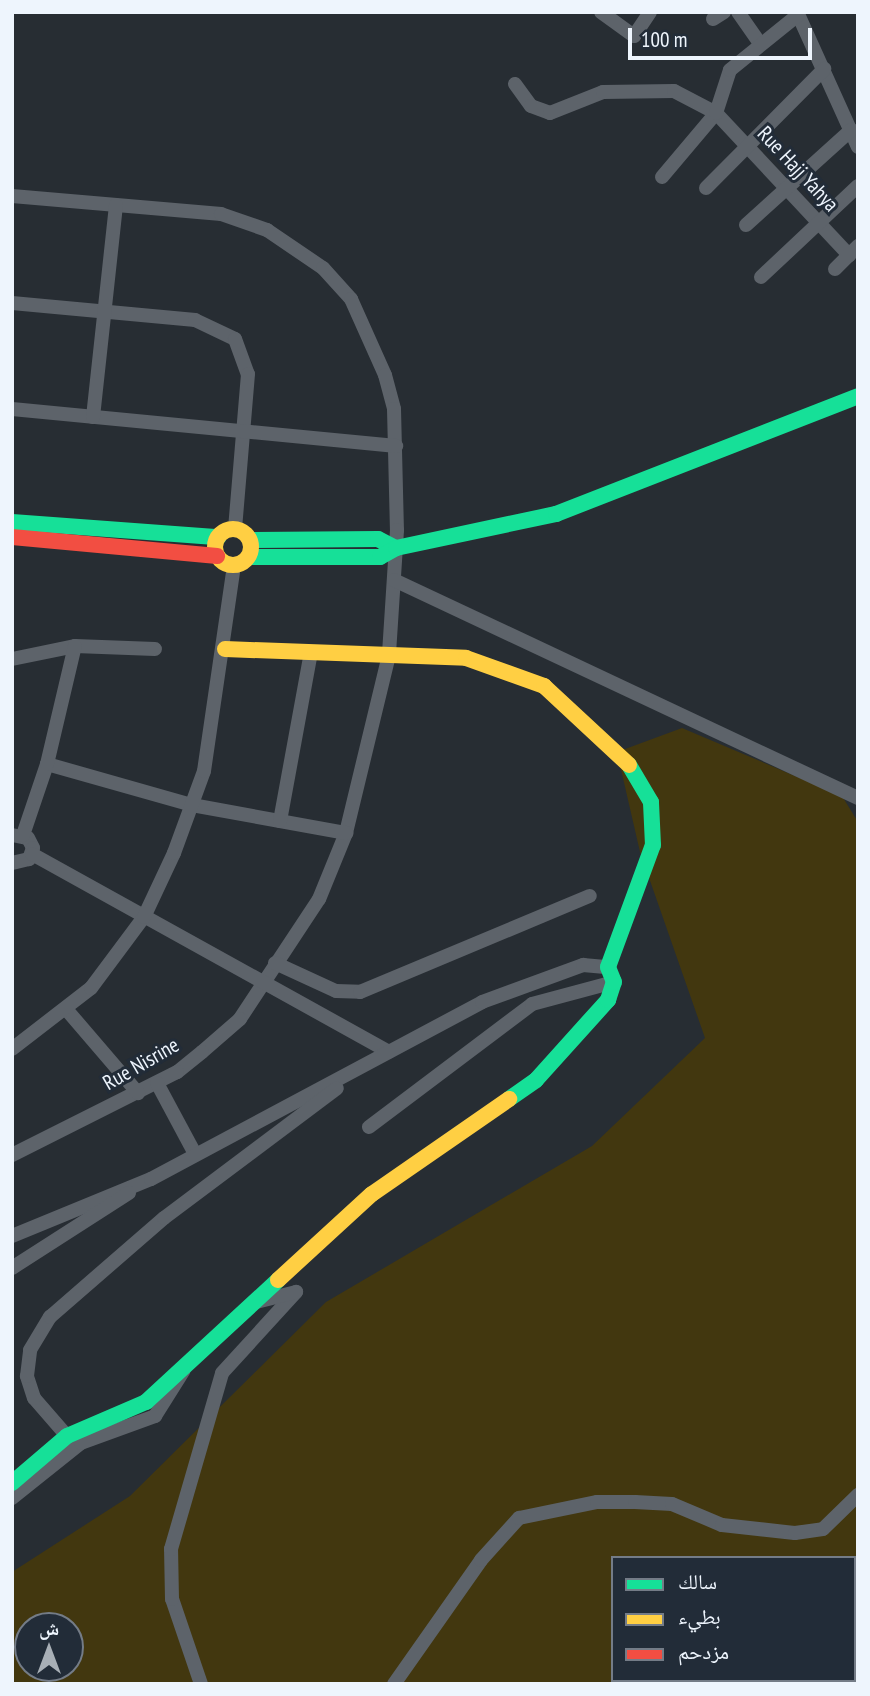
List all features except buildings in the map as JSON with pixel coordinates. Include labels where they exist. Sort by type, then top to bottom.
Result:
[{"type":"street","points":[[601,12],[634,36],[650,12]]},
{"type":"street","points":[[738,12],[760,44]]},
{"type":"street","points":[[662,177],[716,113],[730,70],[797,13],[858,147]]},
{"type":"street","points":[[706,188],[749,148],[824,69]]},
{"type":"street","points":[[514,84],[531,106],[550,113],[603,93],[674,92],[716,113]]},
{"type":"street","name":"Rue Hajj Yahya","points":[[716,113],[819,223],[853,250]]},
{"type":"street","points":[[747,225],[785,186],[851,130]]},
{"type":"street","points":[[761,277],[858,186]]},
{"type":"street","name":"Rue Nisrine","points":[[12,196],[116,205],[245,221],[323,268],[351,299],[379,353],[396,446],[396,548],[388,655],[346,833],[318,899],[240,1019],[157,1083],[12,1155]]},
{"type":"street","points":[[93,416],[116,205]]},
{"type":"street","points":[[835,269],[853,250]]},
{"type":"street","points":[[12,303],[195,320],[235,339],[248,374],[234,529]]},
{"type":"street","points":[[234,566],[249,558],[380,558],[396,548],[556,514],[858,396]]},
{"type":"street","points":[[12,409],[396,446]]},
{"type":"street","points":[[12,522],[218,537],[234,529]]},
{"type":"street","points":[[83,544],[85,527]]},
{"type":"street","points":[[234,529],[250,540],[378,539],[396,548]]},
{"type":"street","points":[[12,537],[217,556],[234,566]]},
{"type":"street","points":[[217,556],[218,537]]},
{"type":"street","points":[[249,558],[250,540]]},
{"type":"street","points":[[12,1049],[66,1010],[90,988],[144,917],[192,805],[225,649],[234,566]]},
{"type":"street","points":[[394,580],[858,798]]},
{"type":"street","points":[[12,659],[75,646],[155,649]]},
{"type":"street","points":[[75,646],[47,764],[17,835],[32,854],[144,917],[265,978],[389,1052]]},
{"type":"street","points":[[12,1483],[67,1436],[132,1410],[184,1370],[248,1304],[372,1194],[536,1080],[607,1000],[611,975],[653,845],[650,802],[627,762],[544,686],[466,659],[225,649]]},
{"type":"street","points":[[280,821],[311,652]]},
{"type":"street","points":[[47,764],[192,805],[346,833]]},
{"type":"street","points":[[12,863],[32,854]]},
{"type":"street","points":[[275,963],[336,991],[360,992],[590,896]]},
{"type":"street","points":[[67,1436],[34,1398],[27,1376],[30,1350],[50,1317],[164,1217],[389,1052],[482,1002],[583,965],[611,975]]},
{"type":"street","points":[[369,1127],[531,1004],[611,975]]},
{"type":"street","points":[[66,1010],[138,1093]]},
{"type":"street","points":[[12,1268],[151,1179],[369,1065]]},
{"type":"street","points":[[157,1083],[195,1154]]},
{"type":"street","points":[[12,1236],[151,1179]]},
{"type":"street","points":[[201,1684],[172,1600],[171,1549],[222,1373],[296,1293],[248,1304]]},
{"type":"street","points":[[12,1498],[80,1443],[155,1416],[184,1370]]},
{"type":"street","points":[[394,1684],[481,1560],[519,1518],[597,1502],[672,1504],[722,1525],[795,1533],[824,1529],[858,1495]]},
{"type":"shaded area","points":[[682,728],[842,796],[858,822],[858,1684],[12,1684],[12,1572],[130,1496],[326,1302],[592,1146],[705,1038],[640,852],[617,752]]},
{"type":"traffic: fast","points":[[249,557],[380,557],[396,548],[556,514],[858,396]]},
{"type":"traffic: fast","points":[[12,522],[218,537]]},
{"type":"traffic: fast","points":[[250,540],[378,539],[396,548]]},
{"type":"traffic: fast","points":[[509,1099],[536,1080],[608,1000],[614,982],[608,967],[653,845],[651,802],[629,765]]},
{"type":"traffic: fast","points":[[12,1483],[67,1436],[146,1402],[278,1280]]},
{"type":"traffic: slow","points":[[233,529],[246,534],[251,547],[246,560],[233,565],[220,560],[215,547],[220,534],[233,529]]},
{"type":"traffic: slow","points":[[225,649],[466,658],[544,686],[629,765]]},
{"type":"traffic: slow","points":[[278,1280],[372,1194],[509,1099]]},
{"type":"traffic: jam","points":[[12,537],[217,556]]}]
